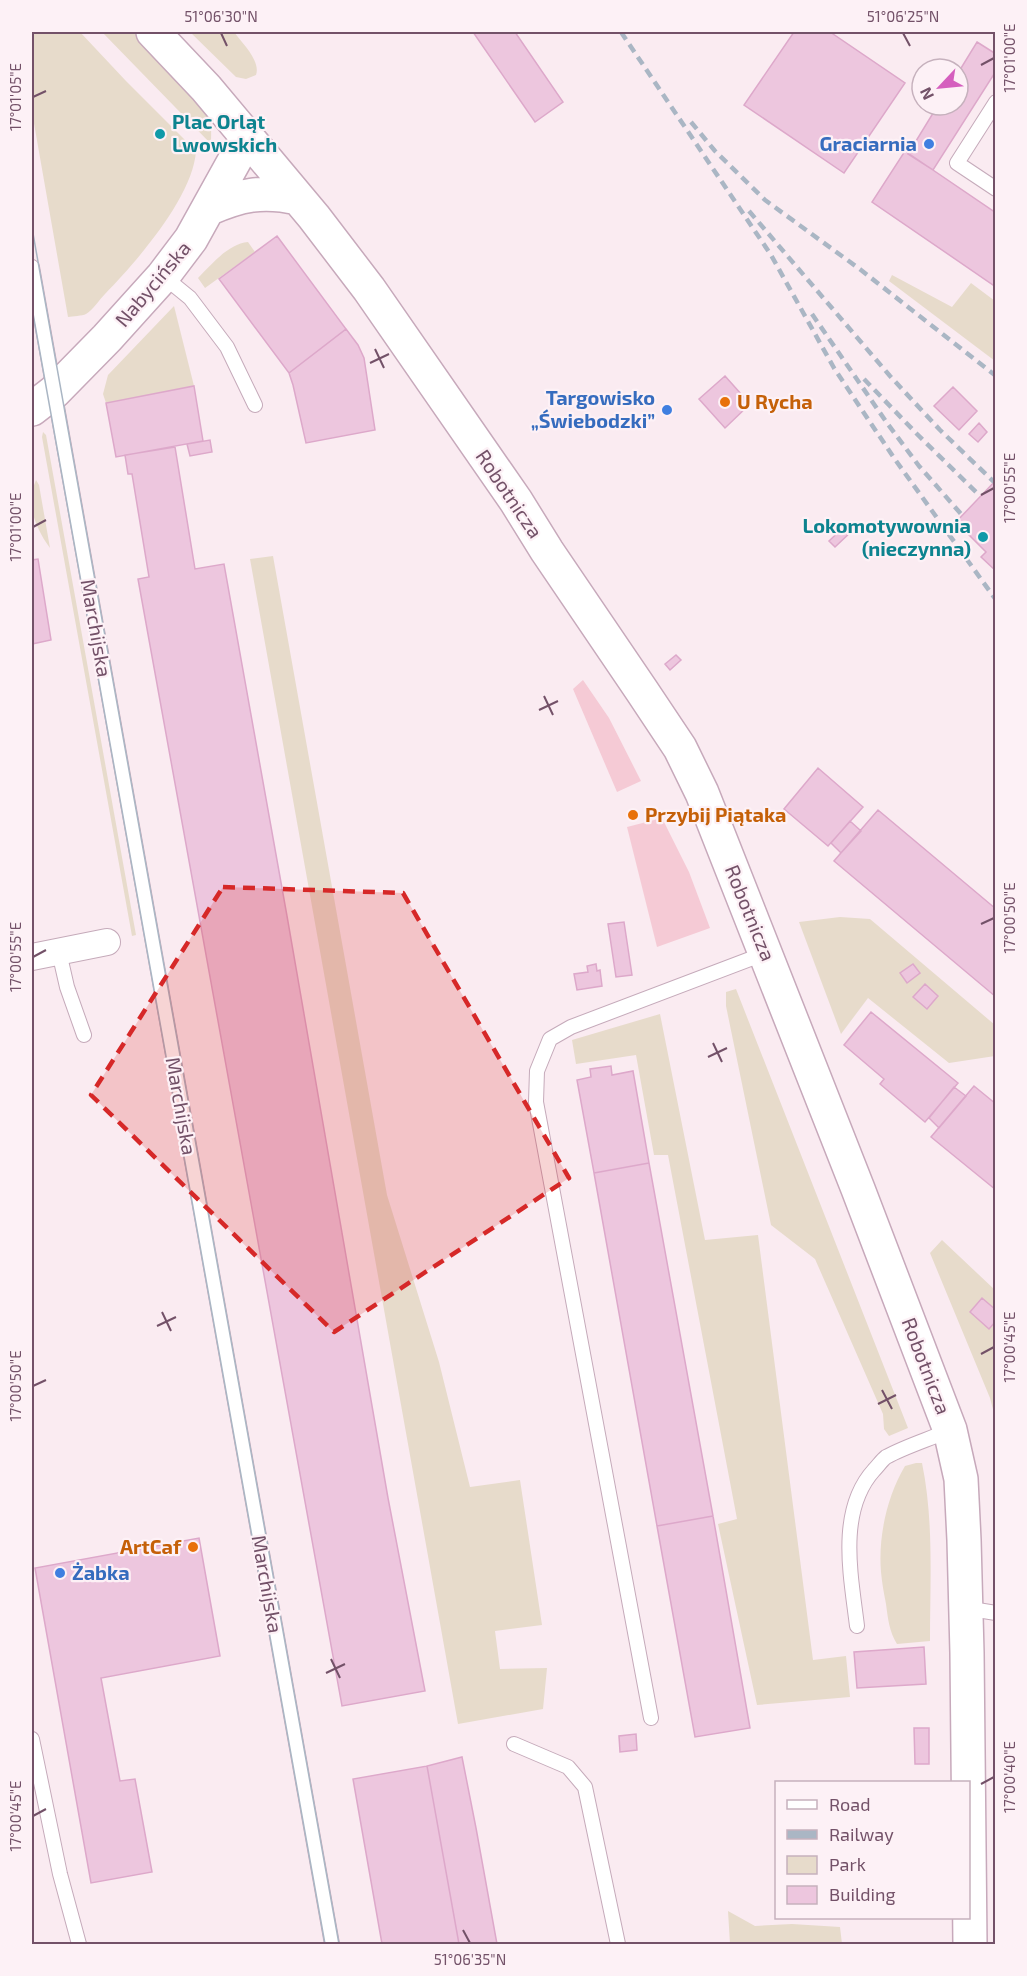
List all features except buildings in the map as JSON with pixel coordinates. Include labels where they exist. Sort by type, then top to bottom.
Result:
[{"type":"street","name":"Robotnicza","points":[[153,32],[206,88],[298,198],[376,298],[521,509],[680,748],[702,793],[950,1430],[961,1479],[980,1610],[968,1653],[967,1781]]},
{"type":"street","name":"Nabycińska","points":[[43,400],[106,338],[163,276],[191,239],[247,138]]},
{"type":"street","points":[[208,209],[233,198],[254,194],[276,193],[298,198]]},
{"type":"street","points":[[32,957],[107,942]]},
{"type":"lane","points":[[996,102],[991,119],[957,163],[996,189]]},
{"type":"lane","name":"Marchijska","points":[[32,267],[43,400],[332,1944]]},
{"type":"lane","points":[[163,276],[190,298],[227,347],[255,405]]},
{"type":"lane","points":[[59,952],[67,987],[84,1035]]},
{"type":"lane","points":[[651,1718],[536,1102],[537,1071],[550,1039],[571,1027],[766,953]]},
{"type":"lane","points":[[857,1626],[852,1584],[850,1525],[857,1496],[868,1477],[885,1458],[950,1430]]},
{"type":"lane","points":[[32,1739],[60,1874],[79,1944]]},
{"type":"lane","points":[[514,1744],[568,1767],[585,1786],[618,1944]]},
{"type":"highlighted area","points":[[223,887],[403,893],[569,1178],[334,1332],[91,1095]]},
{"type":"green space","points":[[32,32],[80,32],[196,151],[193,169],[185,188],[161,227],[94,307],[82,315],[68,317],[32,112]]},
{"type":"green space","points":[[102,32],[133,32],[175,72],[209,116],[211,144]]},
{"type":"green space","points":[[190,32],[234,32],[253,58],[256,64],[256,75],[246,79],[236,77]]},
{"type":"green space","points":[[248,242],[255,252],[205,288],[198,278],[227,251],[234,246]]},
{"type":"green space","points":[[892,275],[952,307],[971,283],[995,301],[995,361],[889,281]]},
{"type":"green space","points":[[174,306],[194,386],[106,403],[103,394],[108,375]]},
{"type":"green space","points":[[43,432],[46,435],[136,935],[132,936],[42,437]]},
{"type":"green space","points":[[36,480],[39,485],[50,548],[40,533],[32,507]]},
{"type":"green space","points":[[273,556],[387,1195],[439,1362],[470,1487],[520,1480],[542,1625],[495,1631],[500,1669],[547,1668],[543,1709],[458,1724],[250,559]]},
{"type":"green space","points":[[840,917],[870,919],[995,1025],[995,1056],[949,1063],[868,998],[841,1034],[799,922]]},
{"type":"green space","points":[[736,989],[908,1428],[889,1436],[884,1429],[883,1414],[815,1259],[771,1225],[726,1006],[726,992]]},
{"type":"green space","points":[[660,1014],[705,1240],[758,1235],[813,1660],[846,1656],[850,1697],[757,1705],[718,1524],[737,1519],[668,1155],[654,1155],[636,1055],[576,1064],[572,1040]]},
{"type":"green space","points":[[942,1240],[995,1290],[995,1417],[990,1398],[930,1253]]},
{"type":"green space","points":[[922,1463],[928,1507],[930,1641],[897,1644],[889,1625],[883,1588],[881,1545],[885,1517],[893,1490],[905,1466]]},
{"type":"green space","points":[[728,1911],[755,1926],[792,1924],[840,1927],[842,1944],[730,1944]]},
{"type":"sand","points":[[583,680],[609,718],[641,781],[617,792],[573,689]]},
{"type":"sand","points":[[662,818],[689,872],[710,928],[657,947],[627,827]]},
{"type":"tram line","points":[[32,228],[339,1944]]},
{"type":"tram line","points":[[32,308],[325,1944]]},
{"type":"railway","points":[[621,32],[771,255],[834,368],[894,458],[996,600]]},
{"type":"railway","points":[[691,122],[715,151],[765,200],[861,270],[996,376]]},
{"type":"railway","points":[[749,211],[890,376],[940,430],[994,482]]},
{"type":"railway","points":[[812,314],[919,466],[962,515]]},
{"type":"railway","points":[[864,379],[980,496]]},
{"type":"place","name":"Plac Orląt Lwowskich","points":[[160,134]]},
{"type":"place","name":"Graciarnia","points":[[929,144]]},
{"type":"place","name":"U Rycha","points":[[725,402]]},
{"type":"place","name":"Targowisko „Świebodzki”","points":[[667,410]]},
{"type":"place","name":"Lokomotywownia (nieczynna)","points":[[983,537]]},
{"type":"place","name":"Przybij Piątaka","points":[[633,815]]},
{"type":"place","name":"ArtCaf","points":[[193,1547]]},
{"type":"place","name":"Żabka","points":[[60,1573]]}]
